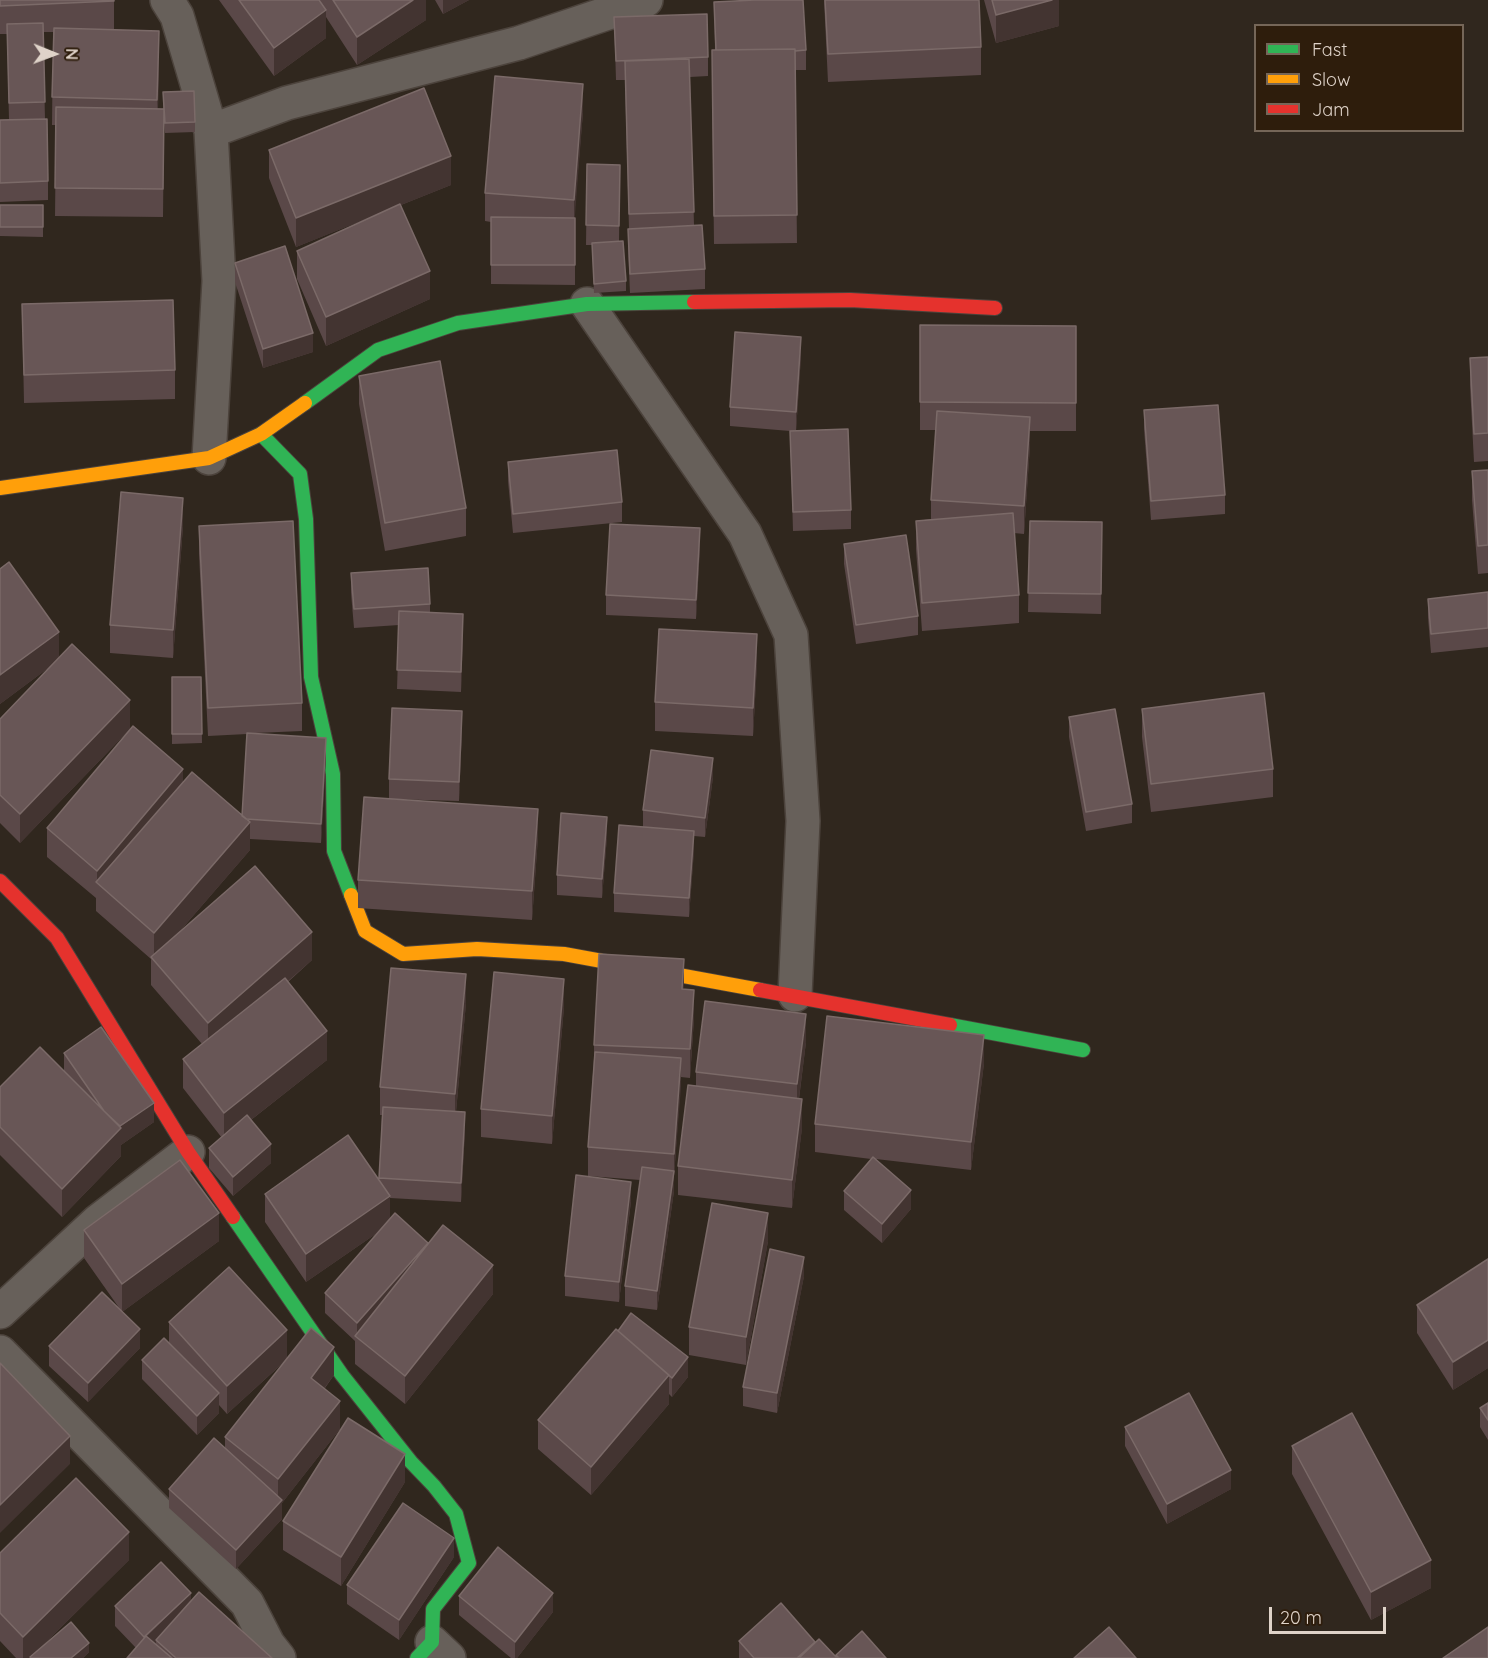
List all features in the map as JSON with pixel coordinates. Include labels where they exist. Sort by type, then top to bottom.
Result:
[{"type":"street","points":[[167,0],[177,16],[211,131],[219,281],[209,458]]},
{"type":"street","points":[[211,131],[287,104],[519,43],[646,0]]},
{"type":"street","points":[[0,488],[209,458],[261,434],[378,350],[459,323],[587,303],[850,300],[995,308]]},
{"type":"street","points":[[587,303],[745,534],[791,635],[803,821],[795,995]]},
{"type":"street","points":[[261,434],[300,474],[306,519],[311,677],[333,774],[334,851],[365,931],[403,954],[477,949],[564,954],[1083,1050]]},
{"type":"street","points":[[0,881],[57,938],[188,1152],[342,1375],[411,1462],[456,1514],[469,1563],[434,1609],[433,1652]]},
{"type":"street","points":[[0,1312],[98,1221],[188,1152]]},
{"type":"street","points":[[0,1352],[247,1603],[268,1644],[279,1658]]},
{"type":"building","points":[[0,0],[114,0],[114,1],[0,6]]},
{"type":"building","points":[[239,0],[319,0],[326,10],[274,48]]},
{"type":"building","points":[[333,0],[413,0],[357,37]]},
{"type":"building","points":[[803,0],[806,50],[716,50],[714,2]]},
{"type":"building","points":[[825,0],[979,0],[981,47],[828,54]]},
{"type":"building","points":[[992,0],[1052,0],[996,15]]},
{"type":"building","points":[[707,14],[708,57],[616,61],[614,17]]},
{"type":"building","points":[[43,23],[45,102],[9,103],[7,24]]},
{"type":"building","points":[[54,28],[159,31],[157,100],[52,97]]},
{"type":"building","points":[[795,49],[797,215],[714,216],[712,50]]},
{"type":"building","points":[[689,59],[694,212],[629,214],[625,61]]},
{"type":"building","points":[[495,76],[583,84],[574,200],[485,193]]},
{"type":"building","points":[[424,88],[451,156],[296,218],[269,150]]},
{"type":"building","points":[[194,91],[195,122],[165,123],[163,92]]},
{"type":"building","points":[[56,107],[164,109],[163,189],[55,188]]},
{"type":"building","points":[[47,119],[48,181],[0,183],[0,120]]},
{"type":"building","points":[[587,164],[620,165],[619,226],[586,225]]},
{"type":"building","points":[[400,204],[430,271],[326,317],[297,251]]},
{"type":"building","points":[[0,205],[43,205],[43,227],[0,227]]},
{"type":"building","points":[[491,217],[575,218],[575,265],[491,265]]},
{"type":"building","points":[[702,225],[705,269],[630,274],[628,229]]},
{"type":"building","points":[[623,241],[626,281],[594,284],[592,243]]},
{"type":"building","points":[[285,246],[313,333],[263,349],[235,263]]},
{"type":"building","points":[[173,300],[175,370],[24,375],[22,304]]},
{"type":"building","points":[[920,325],[1076,326],[1076,403],[920,402]]},
{"type":"building","points":[[735,332],[801,337],[796,412],[730,407]]},
{"type":"building","points":[[1488,357],[1488,433],[1474,434],[1470,358]]},
{"type":"building","points":[[440,361],[466,508],[385,523],[359,376]]},
{"type":"building","points":[[1218,405],[1225,495],[1151,501],[1144,410]]},
{"type":"building","points":[[937,411],[1030,417],[1024,506],[931,500]]},
{"type":"building","points":[[848,429],[851,510],[793,512],[790,431]]},
{"type":"building","points":[[617,450],[622,502],[513,514],[508,462]]},
{"type":"building","points":[[1488,470],[1488,545],[1478,546],[1472,471]]},
{"type":"building","points":[[121,492],[183,498],[173,630],[110,625]]},
{"type":"building","points":[[1013,513],[1019,595],[922,603],[916,521]]},
{"type":"building","points":[[293,521],[302,703],[208,708],[199,526]]},
{"type":"building","points":[[1030,521],[1102,522],[1101,594],[1028,593]]},
{"type":"building","points":[[610,524],[700,528],[696,600],[606,595]]},
{"type":"building","points":[[906,535],[918,616],[856,625],[844,544]]},
{"type":"building","points":[[9,562],[59,632],[0,675],[0,569]]},
{"type":"building","points":[[428,568],[430,604],[354,609],[351,573]]},
{"type":"building","points":[[1488,592],[1488,628],[1431,634],[1428,599]]},
{"type":"building","points":[[399,611],[463,614],[461,672],[397,670]]},
{"type":"building","points":[[659,629],[757,634],[753,708],[655,702]]},
{"type":"building","points":[[72,644],[130,700],[20,814],[0,795],[0,719]]},
{"type":"building","points":[[172,677],[201,677],[202,734],[172,734]]},
{"type":"building","points":[[1264,693],[1273,769],[1151,784],[1142,709]]},
{"type":"building","points":[[392,708],[462,711],[459,782],[389,779]]},
{"type":"building","points":[[1115,709],[1132,804],[1086,812],[1069,717]]},
{"type":"building","points":[[133,726],[183,769],[97,871],[47,828]]},
{"type":"building","points":[[247,733],[326,738],[321,824],[246,819],[242,816]]},
{"type":"building","points":[[651,750],[713,758],[705,818],[643,810]]},
{"type":"building","points":[[192,772],[250,822],[154,933],[96,882]]},
{"type":"building","points":[[364,797],[538,809],[532,891],[358,880]]},
{"type":"building","points":[[561,813],[607,817],[602,879],[557,875]]},
{"type":"building","points":[[619,825],[694,831],[689,898],[614,893]]},
{"type":"building","points":[[255,866],[312,932],[208,1023],[151,957]]},
{"type":"building","points":[[599,954],[684,959],[682,989],[694,990],[690,1049],[594,1045]]},
{"type":"building","points":[[391,968],[466,974],[455,1094],[380,1087]]},
{"type":"building","points":[[494,972],[564,979],[552,1116],[481,1109]]},
{"type":"building","points":[[285,978],[327,1031],[224,1113],[183,1059]]},
{"type":"building","points":[[705,1001],[806,1014],[797,1084],[696,1072]]},
{"type":"building","points":[[827,1016],[984,1035],[971,1142],[815,1124]]},
{"type":"building","points":[[101,1027],[154,1103],[120,1126],[104,1111],[64,1053]]},
{"type":"building","points":[[40,1047],[121,1128],[62,1189],[0,1127],[0,1087]]},
{"type":"building","points":[[595,1052],[681,1058],[674,1154],[588,1147]]},
{"type":"building","points":[[688,1085],[802,1099],[792,1180],[678,1166]]},
{"type":"building","points":[[383,1107],[465,1112],[461,1183],[379,1178]]},
{"type":"building","points":[[247,1115],[271,1144],[233,1177],[209,1148]]},
{"type":"building","points":[[348,1135],[390,1196],[306,1254],[265,1194]]},
{"type":"building","points":[[873,1157],[911,1190],[882,1224],[844,1191]]},
{"type":"building","points":[[180,1160],[219,1213],[122,1284],[84,1230]]},
{"type":"building","points":[[642,1167],[674,1171],[657,1291],[625,1286]]},
{"type":"building","points":[[576,1175],[631,1182],[619,1282],[565,1276]]},
{"type":"building","points":[[712,1203],[768,1213],[746,1337],[689,1327]]},
{"type":"building","points":[[395,1213],[428,1243],[357,1323],[325,1293]]},
{"type":"building","points":[[443,1225],[493,1265],[405,1376],[355,1336]]},
{"type":"building","points":[[770,1249],[804,1257],[777,1393],[743,1387]]},
{"type":"building","points":[[1488,1259],[1488,1340],[1453,1362],[1417,1305]]},
{"type":"building","points":[[229,1267],[287,1330],[227,1386],[169,1322]]},
{"type":"building","points":[[102,1292],[140,1329],[88,1383],[49,1346]]},
{"type":"building","points":[[631,1313],[688,1357],[672,1378],[618,1331]]},
{"type":"building","points":[[311,1328],[334,1347],[311,1378],[340,1401],[278,1479],[225,1437]]},
{"type":"building","points":[[616,1329],[669,1375],[591,1467],[538,1420]]},
{"type":"building","points":[[164,1338],[219,1393],[197,1416],[142,1360]]},
{"type":"building","points":[[0,1363],[70,1436],[0,1505]]},
{"type":"building","points":[[1189,1393],[1231,1470],[1167,1504],[1125,1427]]},
{"type":"building","points":[[1488,1403],[1488,1420],[1480,1408]]},
{"type":"building","points":[[1352,1413],[1431,1560],[1371,1592],[1292,1446]]},
{"type":"building","points":[[348,1418],[405,1454],[341,1557],[283,1521]]},
{"type":"building","points":[[214,1438],[282,1500],[236,1550],[169,1489]]},
{"type":"building","points":[[76,1478],[129,1532],[23,1637],[0,1613],[0,1553]]},
{"type":"building","points":[[403,1503],[454,1538],[399,1620],[347,1585]]},
{"type":"building","points":[[498,1547],[553,1593],[515,1642],[459,1596]]},
{"type":"building","points":[[161,1562],[191,1593],[144,1637],[115,1606]]},
{"type":"building","points":[[199,1592],[272,1658],[176,1658],[156,1640]]},
{"type":"building","points":[[781,1603],[815,1642],[797,1658],[754,1658],[739,1641]]},
{"type":"building","points":[[71,1622],[89,1643],[71,1658],[30,1657]]},
{"type":"building","points":[[1109,1627],[1136,1658],[1074,1658]]},
{"type":"building","points":[[1488,1627],[1488,1658],[1443,1658]]},
{"type":"building","points":[[862,1631],[886,1658],[839,1658],[836,1655]]},
{"type":"building","points":[[146,1636],[172,1658],[127,1658]]},
{"type":"building","points":[[819,1639],[837,1658],[799,1658]]},
{"type":"traffic: fast","points":[[305,403],[378,350],[458,323],[587,304],[694,302]]},
{"type":"traffic: fast","points":[[261,434],[300,474],[306,519],[311,677],[333,774],[334,851],[351,895]]},
{"type":"traffic: fast","points":[[950,1025],[1083,1050]]},
{"type":"traffic: fast","points":[[233,1217],[342,1375],[411,1462],[456,1514],[469,1563],[433,1609],[432,1642],[417,1658]]},
{"type":"traffic: slow","points":[[0,488],[209,458],[261,434],[305,403]]},
{"type":"traffic: slow","points":[[351,895],[365,931],[403,954],[477,949],[564,954],[760,990]]},
{"type":"traffic: jam","points":[[694,302],[850,300],[995,308]]},
{"type":"traffic: jam","points":[[0,881],[57,938],[188,1152],[233,1217]]},
{"type":"traffic: jam","points":[[760,990],[950,1025]]}]
